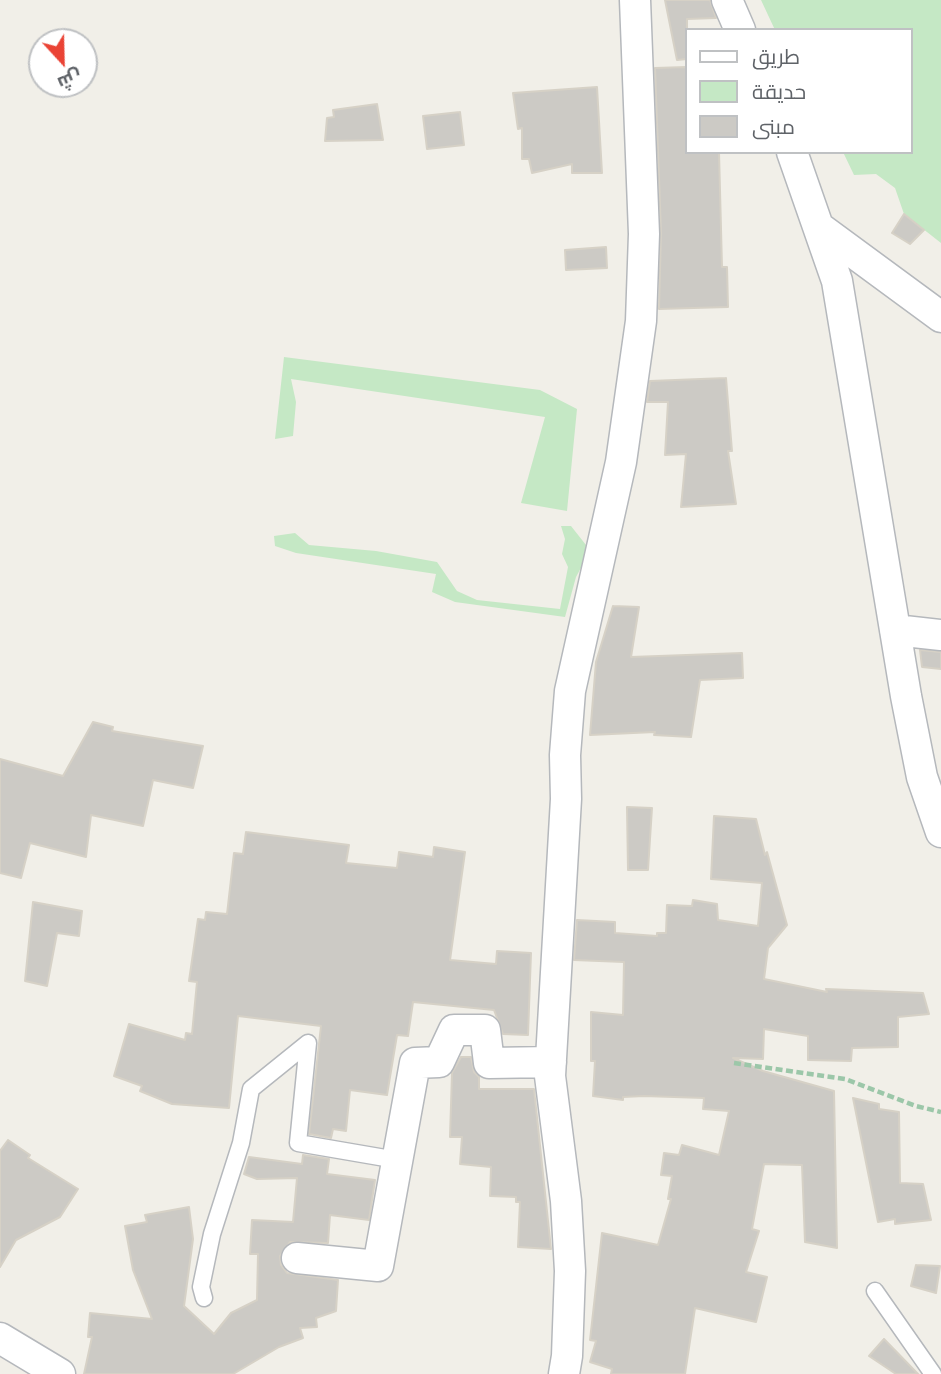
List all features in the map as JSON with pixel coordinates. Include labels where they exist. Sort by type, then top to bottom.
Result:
[{"type":"street","points":[[564,1374],[568,1356],[570,1271],[551,1062],[570,691],[621,462],[641,321],[644,234],[635,0]]},
{"type":"street","points":[[727,0],[739,28]]},
{"type":"street","points":[[793,154],[837,281],[862,443],[922,777],[941,832]]},
{"type":"street","points":[[820,228],[941,317]]},
{"type":"street","points":[[895,630],[941,635]]},
{"type":"street","points":[[297,1258],[378,1266],[415,1063],[439,1062],[454,1030],[485,1030],[489,1063],[551,1062]]},
{"type":"street","points":[[0,1338],[60,1374]]},
{"type":"lane","points":[[204,1298],[201,1287],[212,1234],[241,1143],[251,1090],[308,1043],[298,1143],[397,1160]]},
{"type":"lane","points":[[875,1291],[933,1374]]},
{"type":"path","points":[[734,1063],[845,1079],[916,1106],[941,1112]]},
{"type":"green space","points":[[761,0],[941,0],[941,243],[904,214],[895,188],[876,174],[854,175],[844,154],[913,154],[913,28],[774,28]]},
{"type":"green space","points":[[284,357],[540,390],[577,409],[567,511],[521,503],[545,417],[291,379],[296,402],[293,436],[275,439]]},
{"type":"green space","points":[[561,526],[571,526],[586,545],[583,564],[576,577],[565,617],[455,602],[432,592],[436,574],[296,553],[275,546],[274,536],[295,533],[309,545],[376,551],[437,562],[457,591],[477,600],[560,609],[568,567],[562,554],[565,539]]},
{"type":"building","points":[[665,0],[710,0],[716,18],[687,19],[685,59],[677,60]]},
{"type":"building","points":[[685,67],[685,154],[719,154],[722,267],[727,267],[728,307],[659,309],[661,233],[655,68]]},
{"type":"building","points":[[597,87],[602,173],[572,173],[572,164],[532,173],[529,159],[522,159],[522,128],[518,129],[513,93]]},
{"type":"building","points":[[377,104],[383,140],[325,141],[327,118],[334,117],[333,110]]},
{"type":"building","points":[[460,112],[464,145],[427,149],[423,116]]},
{"type":"building","points":[[904,214],[924,230],[910,244],[892,233]]},
{"type":"building","points":[[606,247],[607,268],[566,270],[565,250]]},
{"type":"building","points":[[726,378],[732,451],[728,451],[736,504],[681,507],[686,454],[665,455],[668,402],[647,402],[650,381]]},
{"type":"building","points":[[613,606],[639,607],[631,657],[742,653],[743,678],[700,680],[691,737],[654,735],[655,732],[590,735],[596,662]]},
{"type":"building","points":[[920,650],[941,652],[941,669],[922,667]]},
{"type":"building","points":[[93,722],[113,727],[112,731],[203,746],[193,788],[153,780],[143,826],[91,815],[86,857],[30,843],[21,878],[0,873],[0,759],[63,776]]},
{"type":"building","points":[[627,807],[652,808],[648,870],[628,870]]},
{"type":"building","points":[[714,816],[756,819],[765,855],[767,852],[787,925],[768,948],[764,979],[827,992],[826,989],[923,993],[929,1014],[898,1017],[898,1047],[852,1048],[851,1061],[808,1060],[808,1036],[764,1029],[763,1059],[733,1058],[763,1071],[834,1091],[837,1248],[805,1242],[802,1165],[764,1164],[752,1229],[759,1231],[746,1272],[767,1277],[756,1322],[695,1308],[685,1374],[611,1374],[612,1369],[590,1362],[596,1341],[590,1340],[602,1233],[658,1245],[671,1199],[668,1199],[672,1176],[661,1175],[664,1153],[679,1155],[682,1145],[719,1155],[729,1111],[703,1109],[704,1098],[644,1096],[623,1097],[623,1100],[593,1096],[595,1061],[591,1061],[591,1012],[623,1015],[624,962],[574,960],[577,920],[615,922],[615,933],[657,936],[657,933],[666,933],[667,905],[692,906],[693,900],[717,904],[718,920],[758,926],[762,883],[711,879]]},
{"type":"building","points":[[246,832],[349,845],[346,863],[397,868],[399,852],[433,857],[434,847],[465,852],[450,960],[496,964],[497,951],[531,953],[528,1035],[503,1034],[494,1010],[413,1002],[408,1036],[397,1035],[387,1095],[350,1090],[346,1131],[333,1129],[331,1138],[309,1134],[321,1026],[238,1016],[229,1108],[172,1104],[140,1091],[142,1086],[114,1076],[129,1024],[185,1040],[186,1033],[192,1034],[197,982],[189,981],[198,919],[205,920],[206,912],[227,914],[234,853],[243,854]]},
{"type":"building","points":[[33,902],[82,911],[79,936],[57,933],[47,986],[25,981]]},
{"type":"building","points":[[461,1057],[471,1057],[474,1072],[479,1077],[479,1089],[534,1089],[551,1249],[518,1247],[520,1202],[516,1202],[516,1197],[490,1196],[491,1167],[460,1164],[462,1137],[450,1137],[452,1073]]},
{"type":"building","points":[[853,1098],[879,1104],[879,1109],[899,1112],[900,1183],[923,1184],[931,1220],[895,1224],[895,1219],[878,1222]]},
{"type":"building","points":[[8,1140],[30,1155],[28,1158],[78,1189],[60,1217],[16,1240],[0,1267],[0,1151]]},
{"type":"building","points":[[303,1155],[329,1159],[327,1174],[375,1180],[369,1220],[330,1215],[328,1243],[290,1242],[280,1256],[281,1265],[287,1273],[338,1280],[336,1311],[316,1318],[317,1327],[300,1328],[303,1338],[279,1347],[233,1374],[84,1374],[92,1337],[88,1337],[90,1313],[152,1319],[133,1270],[125,1226],[147,1222],[145,1215],[189,1207],[193,1239],[184,1306],[214,1334],[231,1313],[257,1300],[258,1254],[250,1254],[252,1220],[293,1222],[297,1178],[257,1179],[244,1174],[249,1157],[302,1164]]},
{"type":"building","points":[[916,1265],[940,1266],[936,1293],[911,1286]]},
{"type":"building","points":[[884,1339],[918,1374],[896,1374],[869,1356]]}]
